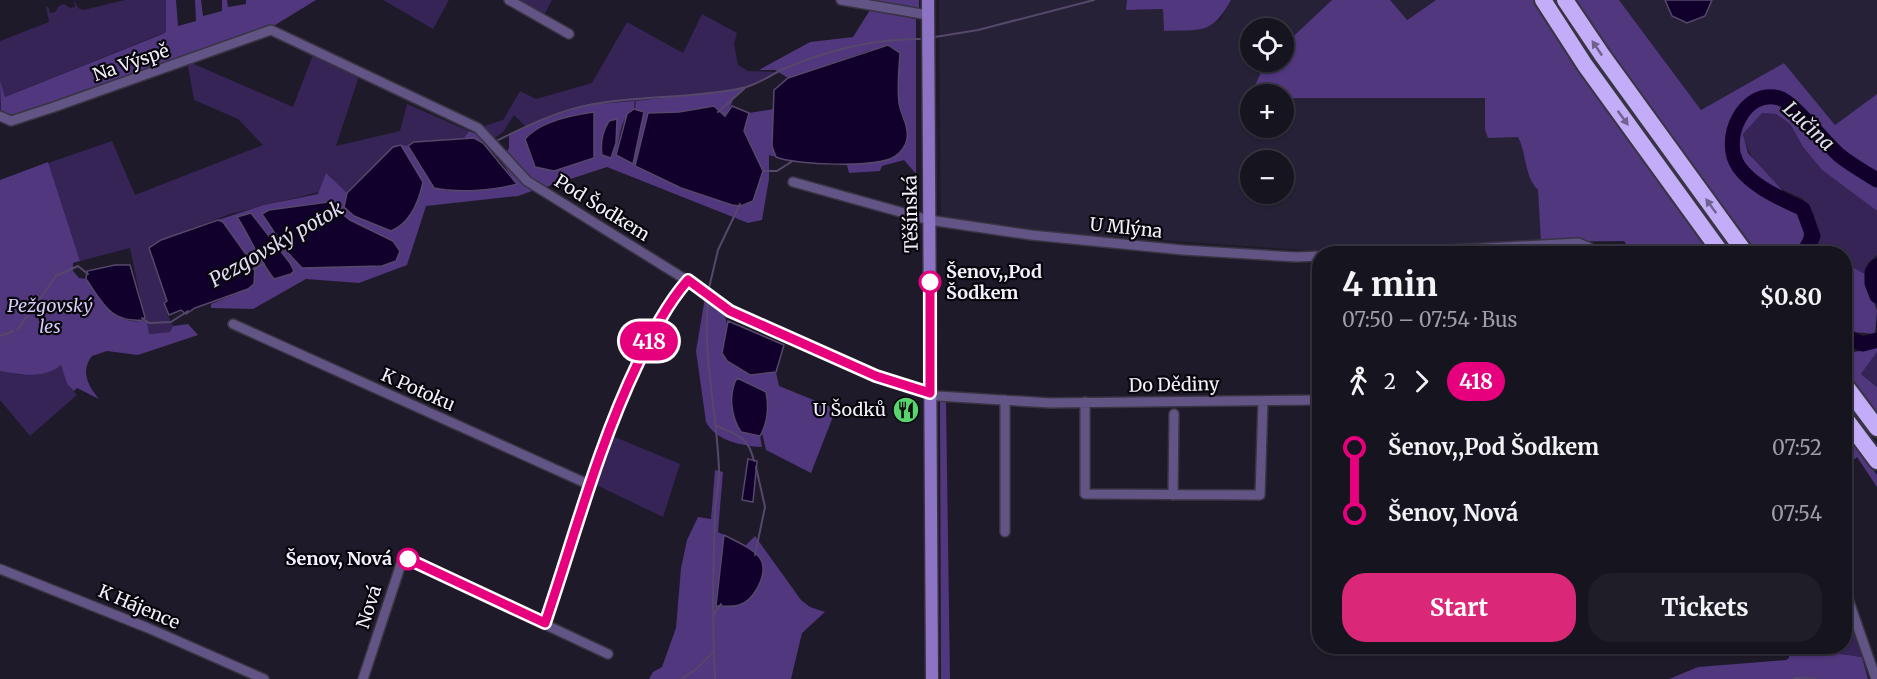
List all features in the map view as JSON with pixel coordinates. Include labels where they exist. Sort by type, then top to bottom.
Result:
[{"type":"highway","points":[[1543,0],[1585,65],[1716,246]]},
{"type":"highway","points":[[1565,0],[1740,246]]},
{"type":"highway","points":[[1852,394],[1877,428]]},
{"type":"highway","points":[[1852,427],[1877,461]]},
{"type":"main road","name":"Těšínská","points":[[928,0],[932,679]]},
{"type":"street","points":[[509,0],[569,34]]},
{"type":"street","points":[[841,0],[928,15]]},
{"type":"street","name":"Na Výspě","points":[[0,116],[11,121],[54,108],[271,30]]},
{"type":"street","name":"Pod Šodkem","points":[[271,30],[478,128],[527,181],[688,280],[730,311],[876,376],[930,393]]},
{"type":"street","name":"U Mlýna","points":[[793,182],[929,220],[1031,235],[1171,249],[1312,256]]},
{"type":"street","points":[[1523,246],[1578,243],[1585,246]]},
{"type":"street","points":[[545,623],[612,417],[652,335],[674,297],[688,280]]},
{"type":"street","name":"K Potoku","points":[[232,324],[590,485]]},
{"type":"street","name":"Do Dědiny","points":[[930,393],[1005,400],[1085,402],[1312,400]]},
{"type":"street","points":[[1005,400],[1005,532]]},
{"type":"street","points":[[1085,402],[1085,494],[1260,495],[1263,401]]},
{"type":"street","name":"Do Dědiny","points":[[1173,495],[1174,414]]},
{"type":"street","name":"Nová","points":[[363,679],[403,558],[608,654]]},
{"type":"street","name":"K Hájence","points":[[0,569],[148,628],[264,679]]},
{"type":"street","points":[[1852,610],[1876,679]]},
{"type":"shaded area","points":[[74,0],[78,8],[83,10],[125,0],[166,0],[166,32],[5,97],[0,80],[0,41],[49,22],[46,7],[48,6],[50,13],[55,12],[59,6],[64,4],[70,8],[75,7]]},
{"type":"shaded area","points":[[383,0],[449,0],[433,29]]},
{"type":"shaded area","points":[[517,0],[552,0],[544,15]]},
{"type":"shaded area","points":[[939,0],[1127,0],[1127,10],[1163,9],[1164,31],[1220,20],[1231,0],[1332,0],[1294,36],[1294,18],[1240,18],[1240,72],[1262,72],[1256,84],[1240,84],[1240,138],[1294,138],[1294,98],[1486,98],[1485,130],[1518,137],[1525,150],[1527,171],[1533,185],[1538,190],[1541,242],[1455,246],[1312,246],[1312,251],[941,224]]},
{"type":"shaded area","points":[[1390,0],[1436,0],[1406,20]]},
{"type":"shaded area","points":[[1619,0],[1877,0],[1877,94],[1835,125],[1784,63],[1701,110]]},
{"type":"shaded area","points":[[1665,0],[1712,0],[1705,16],[1687,23],[1672,16]]},
{"type":"shaded area","points":[[702,14],[737,33],[734,44],[738,65],[748,71],[778,72],[745,88],[636,101],[635,110],[633,101],[587,105],[526,127],[514,115],[503,132],[492,140],[478,128],[503,120],[520,91],[536,99],[592,83],[627,22],[683,53]]},
{"type":"shaded area","points":[[888,45],[900,53],[898,97],[906,125],[907,139],[898,154],[885,160],[854,164],[800,162],[776,157],[772,146],[774,90],[788,78]]},
{"type":"shaded area","points":[[314,52],[360,73],[336,146],[400,131],[407,104],[469,131],[463,139],[414,142],[408,146],[393,147],[347,193],[340,187],[230,214],[161,240],[149,248],[168,301],[166,311],[173,326],[171,332],[148,334],[130,248],[80,261],[48,163],[112,141],[135,195],[263,145],[238,119],[194,100],[187,61],[293,107]]},
{"type":"shaded area","points":[[714,106],[725,116],[732,106],[749,113],[744,131],[763,171],[753,201],[741,206],[681,188],[635,166],[648,113],[679,112]]},
{"type":"shaded area","points":[[634,109],[644,112],[633,164],[616,155],[627,114]]},
{"type":"shaded area","points":[[594,112],[594,158],[554,171],[535,167],[525,139],[531,133],[556,120]]},
{"type":"shaded area","points":[[1761,113],[1776,114],[1790,124],[1803,147],[1822,170],[1877,211],[1877,255],[1868,263],[1865,274],[1852,267],[1852,246],[1821,246],[1818,243],[1816,220],[1808,205],[1802,198],[1776,185],[1763,172],[1753,158],[1743,134]]},
{"type":"shaded area","points":[[617,119],[616,143],[611,158],[602,155],[602,137],[609,121]]},
{"type":"shaded area","points":[[474,138],[483,143],[517,184],[476,191],[434,188],[408,146],[414,142]]},
{"type":"shaded area","points":[[401,145],[423,182],[413,211],[404,223],[391,231],[354,216],[344,207],[347,193],[393,147]]},
{"type":"shaded area","points":[[328,202],[350,220],[393,241],[400,251],[396,261],[382,266],[302,268],[288,253],[262,214],[269,210]]},
{"type":"shaded area","points":[[251,213],[290,263],[294,271],[291,274],[274,279],[269,272],[237,217]]},
{"type":"shaded area","points":[[218,220],[223,222],[255,267],[254,284],[248,289],[195,308],[186,314],[181,310],[169,315],[164,303],[167,301],[149,248],[161,240]]},
{"type":"shaded area","points":[[115,265],[130,265],[145,317],[143,320],[123,318],[108,310],[86,279],[87,271]]},
{"type":"shaded area","points":[[728,321],[784,345],[776,372],[750,375],[727,361],[722,353]]},
{"type":"shaded area","points":[[1877,352],[1877,387],[1861,374]]},
{"type":"shaded area","points":[[61,365],[67,384],[77,395],[30,436],[0,400],[0,371],[21,375]]},
{"type":"shaded area","points":[[737,378],[766,392],[767,414],[760,436],[741,432],[735,419],[732,391]]},
{"type":"shaded area","points":[[610,435],[680,464],[663,517],[594,484]]},
{"type":"shaded area","points":[[748,459],[757,461],[753,502],[742,500]]},
{"type":"shaded area","points":[[724,535],[751,550],[762,562],[761,581],[758,588],[749,599],[736,606],[716,606]]},
{"type":"shaded area","points":[[1852,618],[1863,647],[1862,657],[1840,654],[1852,654]]},
{"type":"green space","points":[[166,0],[176,0],[178,26],[196,21],[195,0],[201,0],[203,16],[222,11],[222,0],[227,0],[228,7],[246,4],[246,0],[316,0],[267,30],[25,116],[1,117],[0,80],[5,97],[160,35],[166,32]]},
{"type":"green space","points":[[864,0],[919,0],[919,9]]},
{"type":"green space","points":[[1127,0],[1231,0],[1224,12],[1211,25],[1196,30],[1164,31],[1163,9],[1126,10]]},
{"type":"green space","points":[[1332,0],[1390,0],[1407,20],[1436,0],[1535,0],[1589,86],[1706,246],[1627,246],[1624,241],[1541,242],[1538,190],[1530,179],[1521,144],[1518,137],[1488,138],[1485,130],[1485,98],[1294,98],[1294,84],[1256,84],[1261,72],[1294,72],[1294,36]]},
{"type":"green space","points":[[1575,0],[1619,0],[1701,110],[1784,63],[1835,125],[1877,94],[1877,211],[1822,170],[1803,147],[1790,124],[1776,114],[1762,113],[1743,134],[1748,153],[1782,190],[1776,202],[1801,215],[1804,231],[1800,246],[1753,246],[1638,94]]},
{"type":"green space","points":[[870,10],[916,19],[916,174],[904,160],[882,166],[880,171],[849,173],[847,165],[891,157],[905,145],[907,134],[898,91],[899,52],[870,50],[788,78],[775,70],[759,70],[810,42],[853,37]]},
{"type":"green space","points":[[745,88],[734,98],[726,116],[679,112],[648,113],[635,166],[681,188],[741,206],[744,131],[749,113],[774,109],[772,146],[776,157],[769,155],[769,179],[762,220],[748,223],[607,167],[540,189],[505,155],[509,148],[509,135],[534,123],[587,105],[634,101],[634,109],[625,118],[621,130],[616,155],[633,164],[644,113],[635,110],[636,101]],"holes":[[[593,112],[594,158],[525,139],[547,124],[566,117]]]},
{"type":"green space","points":[[469,131],[484,137],[535,190],[518,196],[426,206],[407,265],[359,283],[306,279],[253,309],[211,308],[211,304],[248,289],[254,284],[223,222],[218,220],[264,205],[318,194],[326,173],[347,193],[344,207],[398,228],[414,207],[422,182],[401,145],[408,146],[412,154],[446,191],[516,184],[501,161],[487,148],[480,143],[463,139]]},
{"type":"green space","name":"Pežgovský les","points":[[48,162],[80,261],[73,263],[73,271],[79,278],[86,279],[105,306],[117,316],[132,321],[147,322],[149,334],[170,332],[173,326],[188,324],[198,335],[138,355],[107,351],[92,356],[86,367],[86,373],[99,399],[77,388],[74,391],[67,384],[61,365],[40,374],[24,375],[0,371],[0,180]]},
{"type":"green space","points":[[1852,267],[1865,274],[1877,311],[1875,334],[1853,332]]},
{"type":"green space","points":[[705,297],[720,310],[726,320],[722,353],[727,361],[750,375],[776,372],[779,386],[836,409],[811,473],[766,450],[762,433],[767,419],[756,388],[738,378],[741,432],[760,436],[762,447],[738,444],[723,438],[716,434],[706,422],[696,351]]},
{"type":"green space","points":[[1877,348],[1877,352],[1861,374],[1877,387],[1877,416],[1852,382],[1852,351]]},
{"type":"green space","points":[[946,399],[950,679],[941,679],[940,400]]},
{"type":"green space","points":[[1852,441],[1877,475],[1877,487],[1857,457],[1852,461]]},
{"type":"green space","points":[[715,470],[723,472],[718,532],[724,535],[716,606],[736,606],[755,554],[744,547],[755,536],[801,600],[810,607],[825,612],[802,633],[791,679],[649,679],[653,672],[662,667],[676,628],[681,568],[687,540],[698,517],[711,519]]},
{"type":"green space","points":[[1789,654],[1840,654],[1862,657],[1868,679],[1669,679],[1698,667],[1789,658]]},
{"type":"waterway","name":"Pezgovský potok","points":[[935,37],[978,30],[1094,0]]},
{"type":"waterway","name":"Pezgovský potok","points":[[496,141],[541,120],[577,108],[608,102],[704,94],[742,88],[820,55],[870,43],[920,39]]},
{"type":"waterway","points":[[718,112],[745,88]]},
{"type":"waterway","name":"Lučina","points":[[1807,246],[1813,236],[1803,209],[1768,192],[1752,181],[1739,167],[1734,156],[1732,143],[1734,131],[1746,108],[1766,97],[1785,101],[1839,155],[1877,180]]},
{"type":"waterway","points":[[763,171],[777,171],[791,162]]},
{"type":"waterway","points":[[709,288],[718,250],[740,204]]},
{"type":"waterway","name":"Pezgovský potok","points":[[253,269],[264,264]]},
{"type":"waterway","name":"Pezgovský potok","points":[[18,329],[56,276],[78,266],[88,274]]},
{"type":"waterway","name":"Lučina","points":[[1877,266],[1872,272],[1872,283],[1877,296]]},
{"type":"waterway","points":[[708,302],[707,343],[719,472],[715,508],[713,575],[715,679]]},
{"type":"waterway","name":"Pezgovský potok","points":[[142,318],[149,323],[171,322],[188,311]]},
{"type":"waterway","name":"Pezgovský potok","points":[[0,336],[13,331]]},
{"type":"waterway","name":"Lučina","points":[[1852,340],[1863,344],[1877,340]]},
{"type":"waterway","points":[[717,426],[742,438],[749,446],[754,461]]},
{"type":"waterway","points":[[755,555],[765,507],[756,467]]},
{"type":"waterway","points":[[714,614],[721,604]]},
{"type":"waterway","points":[[681,679],[695,670],[713,652]]},
{"type":"waterway","points":[[1794,678],[1816,679]]},
{"type":"bus line","name":"418","points":[[408,559],[545,623],[612,417],[652,335],[674,297],[688,280],[730,311],[876,376],[930,393],[930,282]]},
{"type":"place","name":"Šenov,,Pod Šodkem","points":[[930,282]]},
{"type":"place","name":"U Šodků","points":[[906,410]]},
{"type":"place","name":"Šenov, Nová","points":[[408,559]]}]
